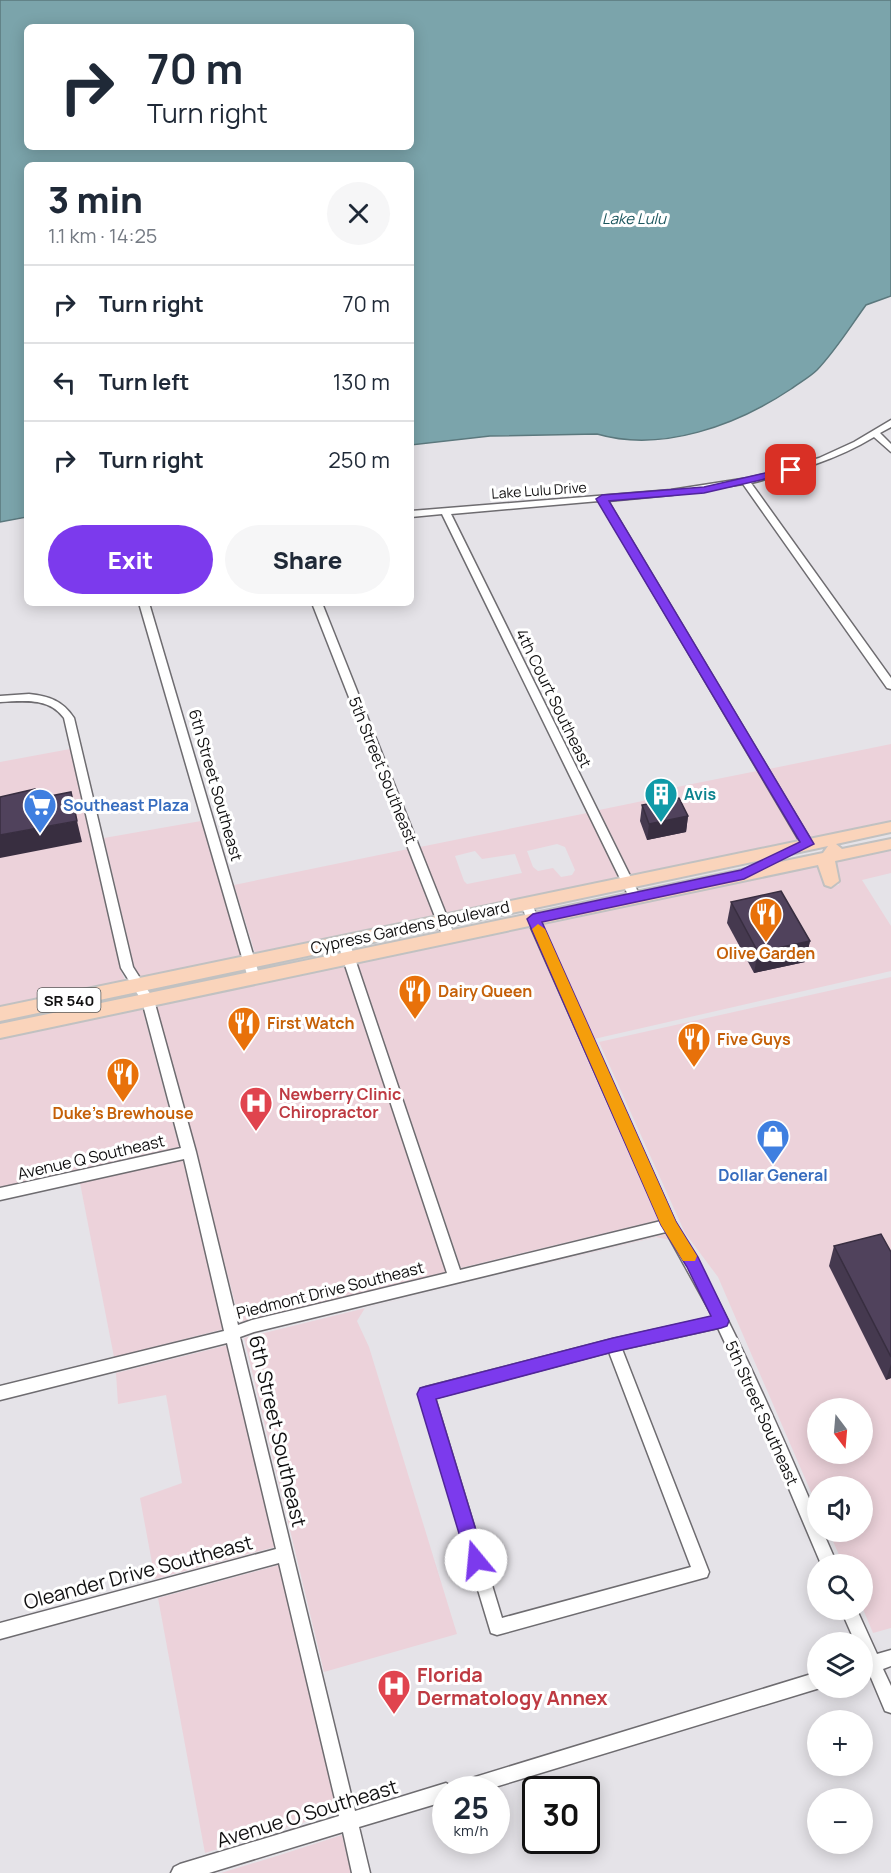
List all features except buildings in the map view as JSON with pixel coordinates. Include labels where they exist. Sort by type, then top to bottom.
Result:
[{"type":"main road","name":"Cypress Gardens Boulevard","points":[[0,1031],[143,993],[250,960],[891,827]]},
{"type":"main road","points":[[831,881],[826,872],[827,857],[835,848],[891,827]]},
{"type":"main road","points":[[744,874],[807,844]]},
{"type":"main road","name":"Cypress Gardens Boulevard","points":[[3,1014],[254,978],[891,844]]},
{"type":"street","name":"Lake Lulu Drive","points":[[414,514],[704,490],[746,482],[805,466],[876,434],[891,423]]},
{"type":"street","points":[[876,434],[891,449]]},
{"type":"street","points":[[746,482],[891,686]]},
{"type":"street","points":[[602,499],[807,844]]},
{"type":"street","name":"4th Court Southeast","points":[[445,511],[635,898]]},
{"type":"street","name":"6th Street Southeast","points":[[145,606],[254,978]]},
{"type":"street","name":"5th Street Southeast","points":[[318,606],[449,937]]},
{"type":"street","points":[[0,686],[2,699]]},
{"type":"street","name":"6th Street Southeast","points":[[2,699],[42,698],[54,702],[69,718],[127,968],[143,993],[189,1152],[361,1873]]},
{"type":"street","name":"5th Street Southeast","points":[[526,903],[669,1225],[692,1262],[721,1321],[825,1554]]},
{"type":"street","points":[[344,941],[455,1277]]},
{"type":"street","name":"Avenue Q Southeast","points":[[0,1194],[189,1152]]},
{"type":"street","name":"Piedmont Drive Southeast","points":[[0,1393],[669,1225]]},
{"type":"street","points":[[613,1345],[701,1572],[496,1627],[426,1394],[613,1345],[721,1321]]},
{"type":"street","name":"Oleander Drive Southeast","points":[[0,1631],[286,1554]]},
{"type":"street","points":[[873,1663],[891,1658]]},
{"type":"street","points":[[873,1673],[891,1704]]},
{"type":"street","points":[[501,1776],[807,1683]]},
{"type":"street","name":"Avenue O Southeast","points":[[180,1873],[432,1796]]},
{"type":"shaded area","points":[[891,744],[891,820],[810,838],[769,769]]},
{"type":"shaded area","points":[[70,749],[120,969],[126,982],[0,1008],[0,762]]},
{"type":"shaded area","points":[[757,771],[798,840],[631,875],[599,810],[667,796],[667,789]]},
{"type":"shaded area","points":[[587,813],[618,878],[447,914],[420,847]],"holes":[[[557,844],[565,847],[575,870],[572,875],[561,877],[553,868],[538,871],[533,867],[527,851]],[[475,851],[482,859],[515,854],[522,873],[467,884],[455,856]]]},
{"type":"shaded area","points":[[201,821],[242,956],[141,978],[134,966],[104,838]]},
{"type":"shaded area","points":[[408,849],[434,917],[255,953],[234,885]]},
{"type":"shaded area","points":[[891,849],[891,873],[862,880],[891,926],[891,971],[594,1039],[542,923],[819,864],[819,873],[827,887],[839,885],[833,872],[833,861]]},
{"type":"shaded area","points":[[529,925],[659,1220],[461,1268],[357,962]]},
{"type":"shaded area","points":[[344,965],[446,1272],[240,1322],[156,1004]]},
{"type":"shaded area","points":[[891,977],[891,1628],[873,1633],[868,1620],[873,1620],[873,1554],[839,1554],[833,1542],[873,1542],[873,1476],[807,1476],[807,1483],[718,1277],[685,1233],[599,1042]]},
{"type":"shaded area","points":[[142,1007],[179,1147],[0,1187],[0,1037]]},
{"type":"shaded area","points":[[183,1160],[224,1329],[114,1357],[80,1183]]},
{"type":"shaded area","points":[[666,1234],[670,1240],[656,1237],[438,1290]]},
{"type":"shaded area","points":[[365,1308],[357,1321],[369,1347],[457,1634],[324,1672],[244,1338]]},
{"type":"shaded area","points":[[228,1345],[275,1547],[155,1579],[140,1498],[182,1483],[166,1395],[118,1404],[116,1373]]},
{"type":"shaded area","points":[[279,1565],[337,1812],[205,1853],[158,1598]]},
{"type":"shaded area","points":[[342,1835],[351,1873],[221,1873],[280,1855]]},
{"type":"water","name":"Lake Lulu","points":[[0,0],[891,0],[891,296],[866,305],[824,362],[814,373],[791,389],[747,414],[723,424],[673,438],[622,439],[597,434],[490,436],[414,445],[414,162],[24,162],[24,518],[0,522]]},
{"type":"slow traffic","points":[[538,929],[669,1225],[689,1256]]},
{"type":"place","name":"Avis","points":[[661,823]]},
{"type":"place","name":"Southeast Plaza","points":[[40,834]]},
{"type":"place","name":"Olive Garden","points":[[766,943]]},
{"type":"place","name":"Dairy Queen","points":[[415,1020]]},
{"type":"place","name":"First Watch","points":[[244,1052]]},
{"type":"place","name":"Five Guys","points":[[694,1068]]},
{"type":"place","name":"Duke's Brewhouse","points":[[123,1103]]},
{"type":"place","name":"Newberry Clinic Chiropractor","points":[[256,1132]]},
{"type":"place","name":"Dollar General","points":[[773,1165]]},
{"type":"place","name":"Florida Dermatology Annex","points":[[394,1715]]},
{"type":"route","points":[[476,1560],[440,1447],[426,1394],[613,1345],[721,1321],[692,1262],[669,1225],[533,919],[744,874],[785,857],[807,844],[602,499],[704,490],[791,470]]}]
